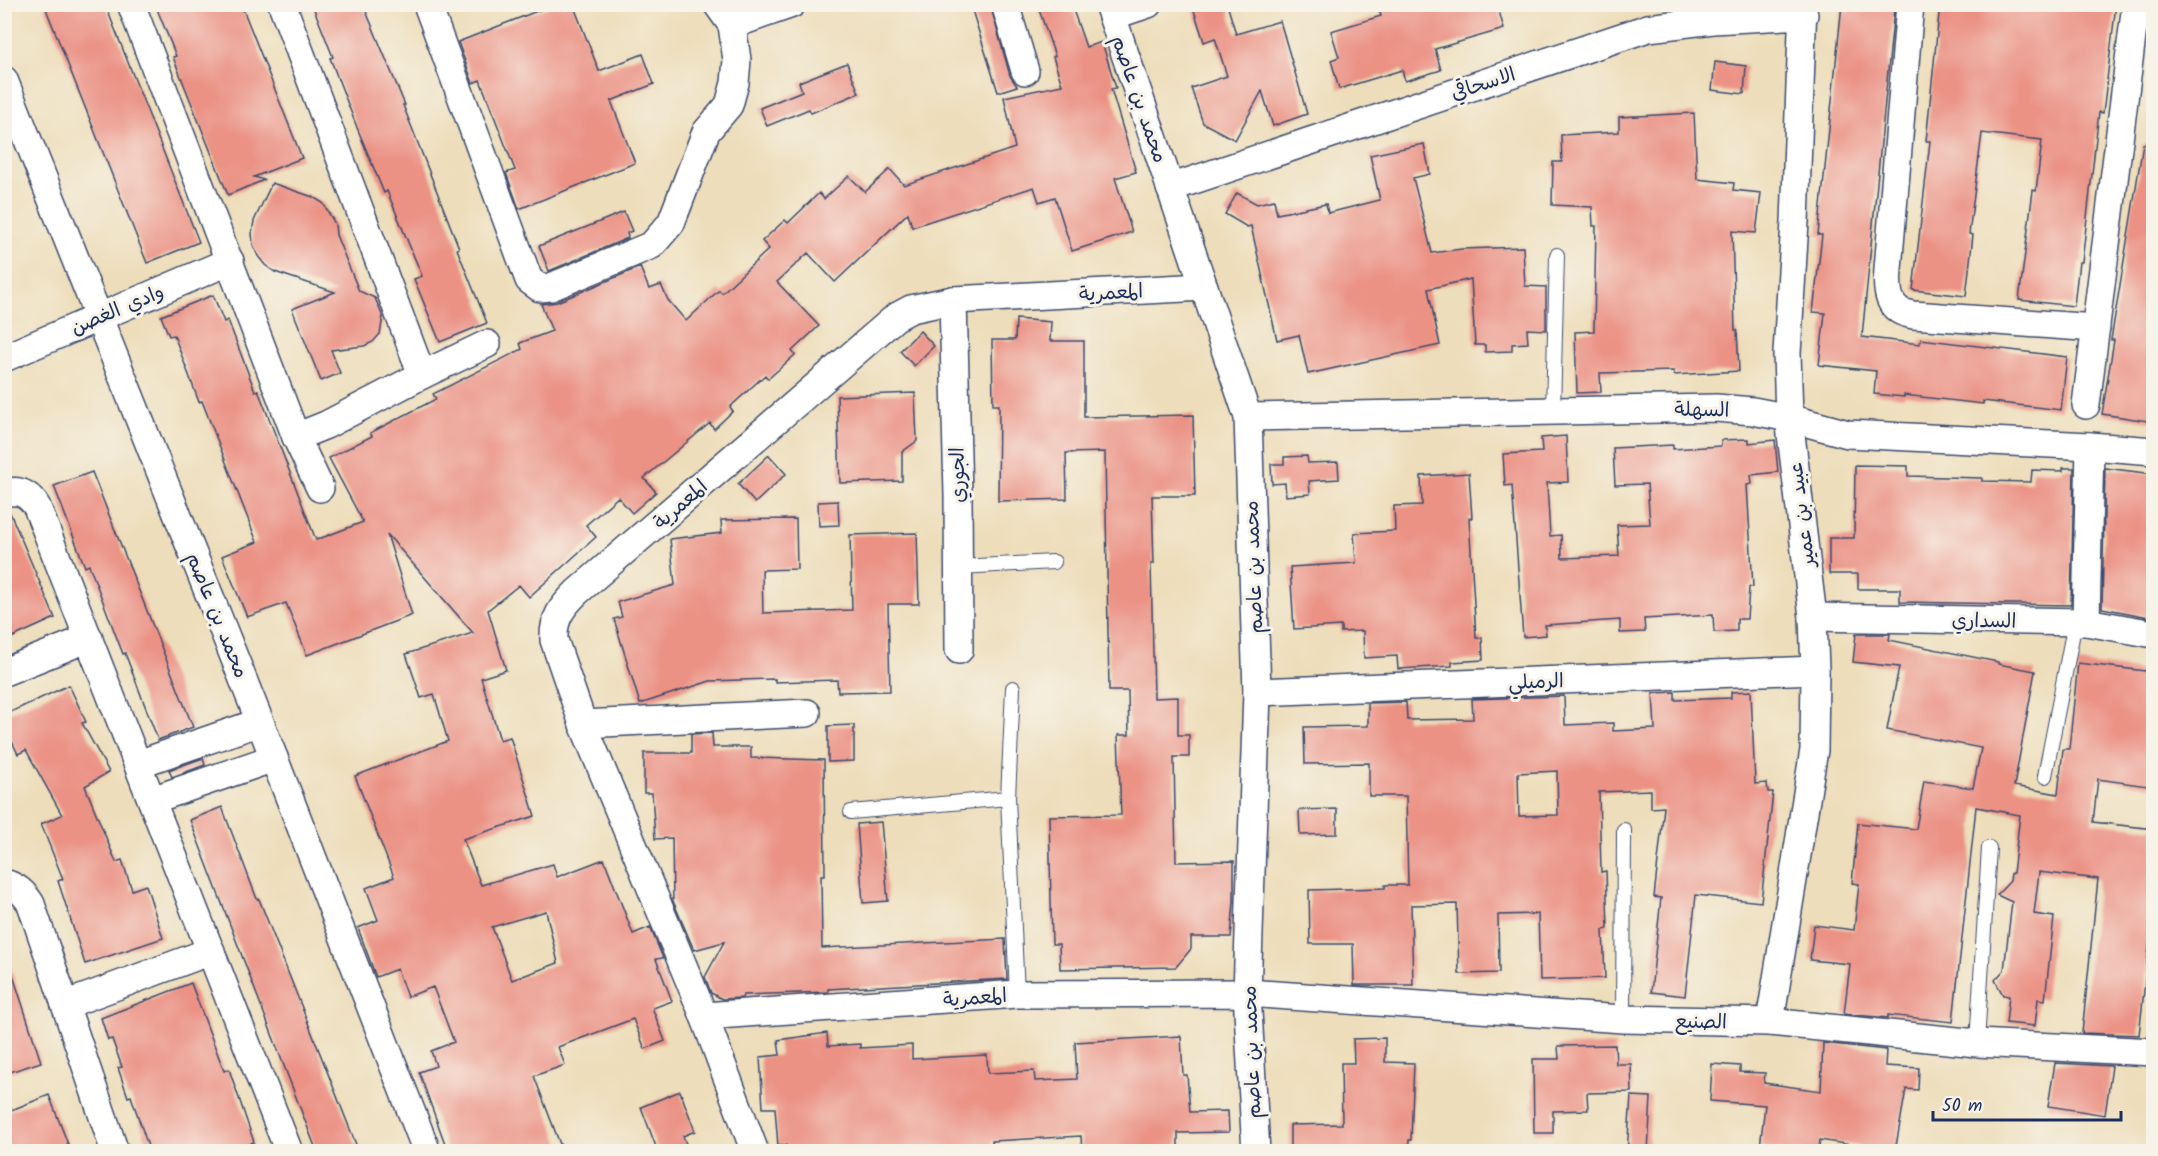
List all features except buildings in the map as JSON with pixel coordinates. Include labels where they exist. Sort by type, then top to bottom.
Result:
[{"type":"street","points":[[131,4],[296,436],[320,488]]},
{"type":"street","points":[[282,4],[422,375]]},
{"type":"street","points":[[427,4],[529,280],[540,288],[551,287],[652,245],[665,231],[671,223],[686,188],[706,132],[729,105],[735,83],[737,60],[725,15],[792,4]]},
{"type":"street","points":[[1005,4],[1025,71]]},
{"type":"street","points":[[1110,10],[1148,4]]},
{"type":"street","points":[[1910,4],[1888,269],[1887,286],[1891,301],[1899,310],[1913,315],[2096,328]]},
{"type":"street","points":[[2086,405],[2136,4]]},
{"type":"street","name":"محمد بن عاصم","points":[[1110,10],[1248,417],[1257,692],[1247,993],[1256,1152]]},
{"type":"street","name":"الاسحاقي","points":[[1170,188],[1648,28],[1803,10]]},
{"type":"street","name":"عبيد بن عمير","points":[[1770,1022],[1814,750],[1813,617],[1789,418],[1787,353],[1796,211],[1803,10]]},
{"type":"street","name":"محمد بن عاصم","points":[[4,80],[100,316],[427,1152]]},
{"type":"street","name":"وادي الغصن","points":[[4,358],[230,261]]},
{"type":"street","name":"المعمرية","points":[[755,1152],[704,1016],[583,724],[554,640],[553,628],[557,614],[565,604],[896,317],[911,309],[952,300],[1204,287]]},
{"type":"street","name":"الجوري","points":[[952,300],[959,650]]},
{"type":"street","points":[[296,436],[326,425],[487,344]]},
{"type":"street","name":"السهلة","points":[[1248,417],[1716,408],[1753,411],[1789,418],[1848,434],[2154,451]]},
{"type":"street","points":[[2081,622],[2091,446]]},
{"type":"street","points":[[4,493],[21,492],[33,501],[289,1152]]},
{"type":"street","name":"السداري","points":[[1813,617],[2081,622],[2154,634]]},
{"type":"street","points":[[4,672],[88,638]]},
{"type":"street","name":"الرميلي","points":[[1257,692],[1815,670]]},
{"type":"street","points":[[583,724],[807,713]]},
{"type":"street","points":[[138,764],[260,722]]},
{"type":"street","points":[[152,800],[274,758]]},
{"type":"street","points":[[4,883],[17,887],[31,904],[115,1152]]},
{"type":"street","points":[[65,1005],[211,951]]},
{"type":"street","name":"المعمرية","points":[[704,1016],[1017,994],[1247,993]]},
{"type":"street","name":"الصنيع","points":[[1247,993],[1623,1019],[1770,1022],[1977,1043],[2154,1052]]},
{"type":"lane","points":[[1553,411],[1557,255]]},
{"type":"lane","points":[[959,567],[1054,562]]},
{"type":"lane","points":[[2045,776],[2081,622]]},
{"type":"lane","points":[[1013,688],[1008,798],[1017,994]]},
{"type":"lane","points":[[851,812],[1008,798]]},
{"type":"lane","points":[[1623,1019],[1624,830]]},
{"type":"lane","points":[[1977,1043],[1989,848]]}]
